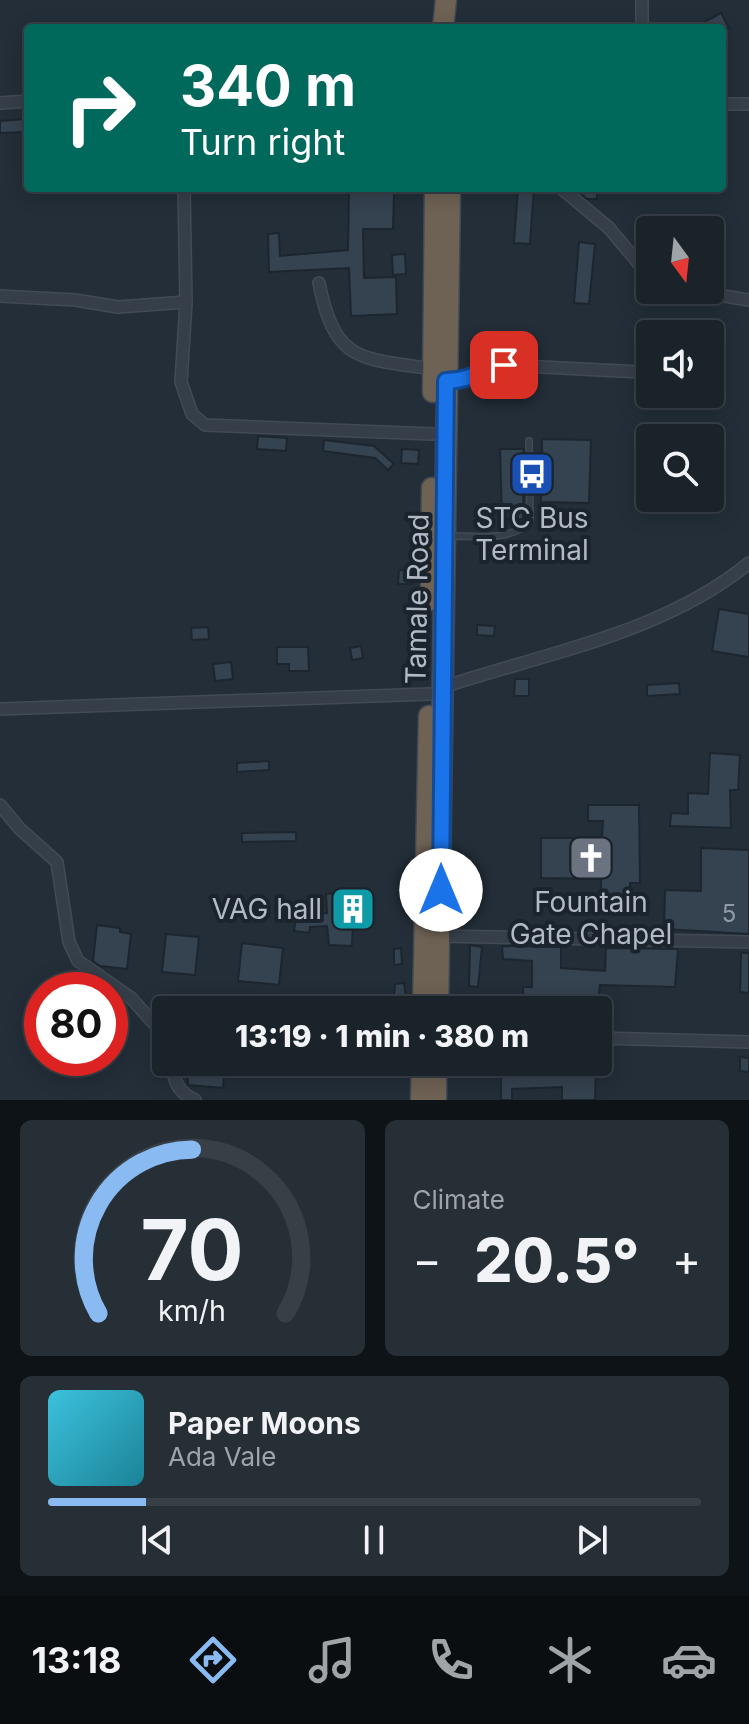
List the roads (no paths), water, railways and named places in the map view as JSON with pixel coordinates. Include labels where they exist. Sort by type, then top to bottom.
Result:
[{"type":"highway","points":[[445,24],[446,0]]},
{"type":"highway","name":"Tamale Road","points":[[424,996],[434,806],[441,527],[435,192]]},
{"type":"highway","name":"Tamale Road","points":[[441,527],[433,434],[450,192]]},
{"type":"highway","name":"Tamale Road","points":[[434,806],[438,996]]},
{"type":"highway","points":[[421,1100],[422,1076]]},
{"type":"highway","points":[[436,1076],[436,1100]]},
{"type":"street","points":[[642,0],[642,24]]},
{"type":"street","points":[[0,103],[24,101]]},
{"type":"street","points":[[726,104],[749,104]]},
{"type":"street","points":[[184,192],[186,302],[181,382],[192,414],[205,425],[433,434]]},
{"type":"street","points":[[566,192],[609,228],[636,260]]},
{"type":"street","points":[[319,283],[336,337],[349,352],[470,380],[494,366],[504,365],[636,372]]},
{"type":"street","points":[[0,296],[75,300],[118,307],[186,302]]},
{"type":"street","points":[[724,296],[749,300]]},
{"type":"street","points":[[0,709],[437,690],[641,624],[702,596],[749,563]]},
{"type":"street","points":[[0,805],[20,829],[57,862],[62,876],[69,942],[78,961],[89,972],[131,998],[152,1021]]},
{"type":"street","points":[[439,936],[749,942]]},
{"type":"street","points":[[612,1038],[749,1042]]},
{"type":"street","points":[[175,1076],[182,1093],[195,1100]]},
{"type":"lane","points":[[441,527],[509,534],[523,529],[530,520],[529,441]]},
{"type":"place","name":"STC Bus Terminal","points":[[532,474]]},
{"type":"place","name":"Fountain Gate Chapel","points":[[591,858]]},
{"type":"place","name":"VAG hall","points":[[353,909]]}]
